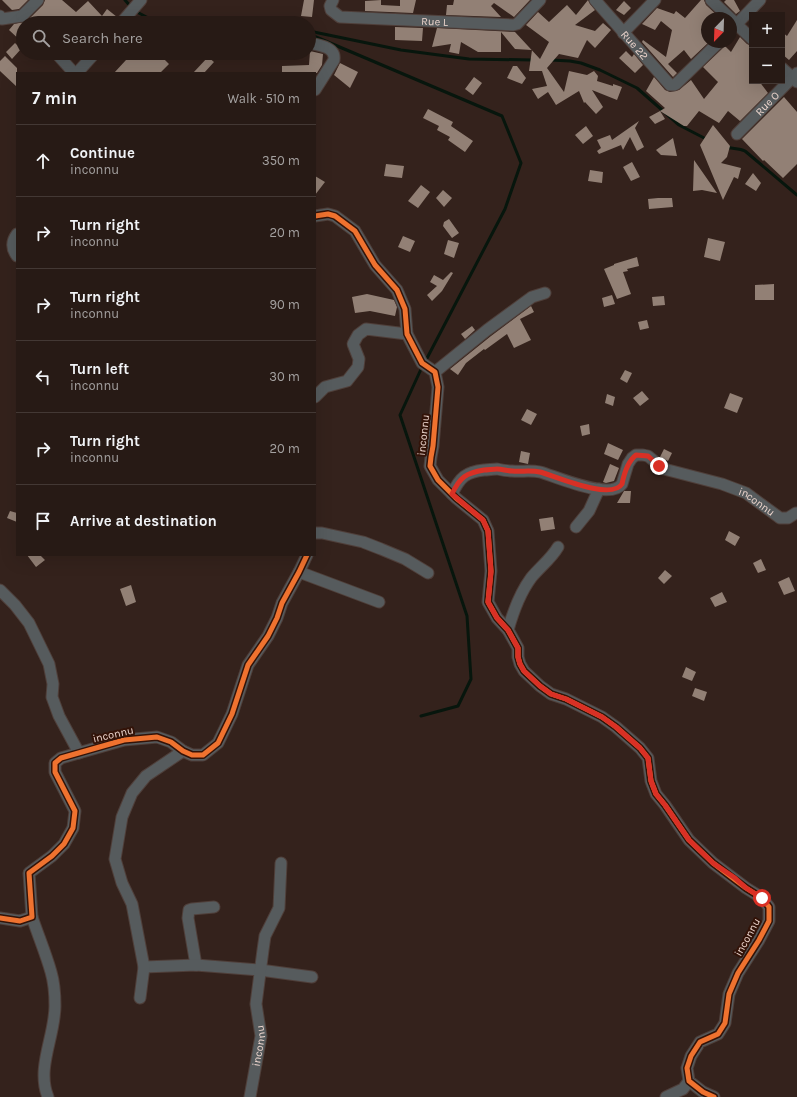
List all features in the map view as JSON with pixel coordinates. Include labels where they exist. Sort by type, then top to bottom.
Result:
[{"type":"street","points":[[28,16],[38,0]]},
{"type":"street","points":[[131,16],[141,0]]},
{"type":"street","name":"Rue L","points":[[333,0],[330,6],[331,10],[340,17],[514,25],[517,24],[540,0]]},
{"type":"street","name":"Rue 22","points":[[595,0],[670,85],[676,84],[713,48]]},
{"type":"street","points":[[623,33],[655,0]]},
{"type":"street","points":[[712,0],[722,12]]},
{"type":"street","points":[[737,19],[760,0]]},
{"type":"street","points":[[0,16],[2,19],[16,20]]},
{"type":"street","points":[[737,27],[749,37]]},
{"type":"street","points":[[316,44],[330,49],[335,56],[316,88]]},
{"type":"street","points":[[62,60],[73,72]]},
{"type":"street","points":[[78,72],[89,60]]},
{"type":"street","points":[[785,70],[796,78]]},
{"type":"street","name":"Rue O","points":[[737,134],[796,78]]},
{"type":"street","points":[[316,216],[328,214],[335,216],[355,231],[375,265],[397,290],[405,309],[408,334],[422,363],[434,371],[487,330],[532,298],[545,293]]},
{"type":"street","points":[[16,236],[12,249],[16,255]]},
{"type":"street","points":[[316,396],[325,387],[347,381],[358,367],[359,359],[353,344],[358,335],[366,329],[408,334]]},
{"type":"street","name":"inconnu","points":[[434,371],[438,387],[430,466],[438,480],[483,520],[488,531],[491,572],[488,602],[497,618],[508,630],[518,648],[518,657],[524,671],[551,694],[566,699],[602,717],[640,748],[648,758],[651,781],[656,794],[689,840],[713,863],[762,898],[769,907],[768,921],[760,940],[738,973],[729,994],[725,1023],[718,1034],[700,1042],[691,1056],[687,1068],[689,1081]]},
{"type":"street","name":"inconnu","points":[[452,494],[458,482],[466,475],[475,471],[495,469],[540,472],[565,482],[599,489],[614,490],[620,487],[628,464],[632,458],[636,455],[643,455],[648,456],[664,469],[708,480],[746,493],[780,518],[788,518],[796,513]]},
{"type":"street","points":[[576,527],[589,511],[599,489]]},
{"type":"street","points":[[316,533],[362,542],[405,559],[428,573]]},
{"type":"street","points":[[508,630],[515,606],[531,578],[552,557],[558,547]]},
{"type":"street","name":"inconnu","points":[[48,1097],[44,1087],[44,1073],[55,1007],[52,974],[32,917],[29,874],[52,856],[64,844],[73,828],[75,811],[55,772],[55,763],[61,758],[124,740],[157,737],[171,742],[192,755],[203,755],[218,743],[232,714],[248,665],[268,636],[277,618],[282,603],[307,556]]},
{"type":"street","points":[[299,572],[379,602]]},
{"type":"street","points":[[0,590],[16,605],[29,623],[49,664],[53,684],[52,697],[59,716],[79,753]]},
{"type":"street","points":[[140,998],[144,968],[132,904],[122,883],[115,859],[122,817],[132,793],[146,776],[184,751]]},
{"type":"street","name":"inconnu","points":[[250,1097],[261,1036],[256,1004],[260,970],[265,936],[279,908],[282,863]]},
{"type":"street","points":[[196,965],[188,913],[189,910],[192,909],[214,907]]},
{"type":"street","points":[[0,918],[20,921],[32,917]]},
{"type":"street","points":[[144,968],[196,965],[260,970],[312,977]]},
{"type":"street","points":[[666,1097],[683,1089],[689,1081],[703,1092],[714,1097]]},
{"type":"building","points":[[2,0],[28,0],[19,9],[12,10]]},
{"type":"building","points":[[45,0],[62,0],[76,12],[88,1],[102,16],[32,16],[43,5]]},
{"type":"building","points":[[304,0],[314,0],[312,16],[301,16]]},
{"type":"building","points":[[381,0],[381,5],[400,6],[400,0],[416,0],[413,13],[365,11],[365,1]]},
{"type":"building","points":[[454,0],[530,0],[514,17],[494,3],[491,6],[501,17],[446,15],[447,5],[453,5]]},
{"type":"building","points":[[588,0],[595,10],[575,25],[595,31],[603,23],[611,30],[595,48],[587,40],[578,58],[559,54],[547,68],[564,92],[569,71],[587,75],[594,71],[598,76],[597,81],[622,87],[617,100],[592,90],[603,107],[596,114],[585,102],[584,103],[579,91],[556,105],[548,92],[538,99],[532,89],[547,86],[542,71],[529,71],[532,50],[540,59],[549,42],[526,25],[538,12],[549,22],[567,5],[576,15]]},
{"type":"building","points":[[701,0],[704,0],[706,5],[714,12],[701,12],[701,48],[703,48],[691,59],[684,50],[668,64],[677,73],[673,77],[642,42],[643,40],[666,57],[672,30],[661,21],[655,30],[642,24],[657,8],[674,14],[676,11],[685,18]]},
{"type":"building","points":[[726,0],[734,0],[740,11],[737,13],[734,12],[724,2]]},
{"type":"building","points":[[624,1],[631,8],[624,15],[616,10]]},
{"type":"building","points":[[107,9],[116,16],[102,16]]},
{"type":"building","points":[[797,20],[797,51],[789,60],[785,57],[785,34],[787,36]]},
{"type":"building","points":[[16,24],[16,36],[9,30]]},
{"type":"building","points":[[395,27],[423,28],[422,41],[395,40]]},
{"type":"building","points":[[437,28],[515,32],[532,50],[515,49],[501,32],[501,52],[478,52],[461,42],[459,54],[449,52],[451,44],[432,47]]},
{"type":"building","points":[[740,37],[749,45],[749,84],[761,84],[768,93],[740,121],[728,111],[719,123],[699,111],[687,126],[684,126],[660,111],[665,108],[646,91],[654,77],[665,90],[670,92],[679,90],[691,80],[704,99],[718,82],[703,67],[723,48],[727,48],[731,52],[733,48],[737,48],[737,42]]},
{"type":"building","points":[[15,43],[16,44],[16,55],[12,59],[6,52]]},
{"type":"building","points":[[626,51],[632,57],[634,54],[643,65],[635,73],[619,58]]},
{"type":"building","points":[[316,52],[323,54],[322,65],[317,73],[282,72],[282,66],[309,65],[309,60],[316,60]]},
{"type":"building","points":[[5,56],[17,68],[16,86],[0,71],[0,61]]},
{"type":"building","points":[[126,60],[165,60],[169,64],[161,72],[115,72]]},
{"type":"building","points":[[205,60],[212,60],[214,62],[205,72],[194,72]]},
{"type":"building","points":[[340,63],[358,72],[350,88],[334,75]]},
{"type":"building","points":[[513,66],[517,66],[526,78],[522,84],[507,78]]},
{"type":"building","points":[[474,77],[482,83],[473,95],[465,89]]},
{"type":"building","points":[[784,97],[797,112],[797,164],[783,178],[764,160],[763,161],[742,139]]},
{"type":"building","points":[[428,109],[453,122],[451,126],[473,141],[465,152],[448,140],[450,137],[437,130],[439,126],[423,118]]},
{"type":"building","points":[[660,111],[665,119],[655,124],[649,117]]},
{"type":"building","points":[[639,121],[635,128],[644,147],[637,151],[630,137],[623,150],[621,145],[599,154],[597,151],[601,148],[597,140],[610,135],[612,140]]},
{"type":"building","points":[[713,125],[730,146],[727,157],[721,163],[741,168],[738,179],[734,177],[723,200],[700,145]]},
{"type":"building","points":[[586,126],[593,136],[583,144],[575,135]]},
{"type":"building","points":[[673,138],[677,156],[661,155],[656,150]]},
{"type":"building","points":[[694,160],[717,193],[702,190],[693,191]]},
{"type":"building","points":[[632,162],[640,177],[631,181],[623,167]]},
{"type":"building","points":[[386,164],[404,166],[402,178],[384,176]]},
{"type":"building","points":[[590,170],[603,172],[602,183],[588,181]]},
{"type":"building","points":[[753,173],[761,183],[756,191],[745,184]]},
{"type":"building","points":[[316,177],[325,182],[316,194]]},
{"type":"building","points":[[421,185],[430,192],[418,208],[408,201]]},
{"type":"building","points":[[443,190],[452,198],[444,207],[436,198]]},
{"type":"building","points":[[672,198],[673,207],[649,209],[648,199]]},
{"type":"building","points":[[449,219],[459,233],[452,238],[443,226],[444,222]]},
{"type":"building","points":[[403,236],[415,241],[410,252],[398,247]]},
{"type":"building","points":[[708,238],[725,242],[720,261],[704,257]]},
{"type":"building","points":[[448,240],[459,243],[454,258],[444,254]]},
{"type":"building","points":[[637,257],[639,266],[627,269],[628,271],[623,272],[631,294],[617,299],[604,269],[614,264]]},
{"type":"building","points":[[451,272],[453,273],[442,291],[432,301],[427,295],[437,286],[430,282],[434,275],[443,280]]},
{"type":"building","points":[[774,284],[774,300],[755,300],[755,285]]},
{"type":"building","points":[[367,294],[394,300],[397,307],[395,316],[370,311],[355,313],[352,297]]},
{"type":"building","points":[[612,295],[615,304],[604,307],[602,298]]},
{"type":"building","points":[[664,296],[665,305],[653,306],[652,297]]},
{"type":"building","points":[[531,306],[534,312],[520,319],[531,340],[514,348],[507,334],[466,363],[458,375],[450,369],[491,336]]},
{"type":"building","points":[[647,320],[649,328],[640,330],[638,322]]},
{"type":"building","points":[[472,326],[475,330],[465,339],[461,334]]},
{"type":"building","points":[[625,370],[632,373],[627,383],[620,379]]},
{"type":"building","points":[[642,391],[649,399],[640,406],[633,398]]},
{"type":"building","points":[[730,393],[743,398],[737,413],[724,408]]},
{"type":"building","points":[[607,394],[615,397],[613,406],[605,403]]},
{"type":"building","points":[[527,409],[537,414],[531,425],[521,420]]},
{"type":"building","points":[[589,424],[590,434],[582,436],[580,426]]},
{"type":"building","points":[[608,443],[623,450],[618,460],[604,454]]},
{"type":"building","points":[[664,449],[672,453],[668,461],[660,457]]},
{"type":"building","points":[[521,451],[530,453],[528,464],[519,462]]},
{"type":"building","points":[[610,464],[619,468],[614,481],[606,483],[603,482]]},
{"type":"building","points":[[624,491],[631,491],[630,503],[617,503]]},
{"type":"building","points":[[10,511],[16,513],[16,522],[7,518]]},
{"type":"building","points":[[553,517],[555,529],[541,531],[539,519]]},
{"type":"building","points":[[729,531],[740,537],[735,546],[725,540]]},
{"type":"building","points":[[28,556],[41,556],[45,560],[36,567]]},
{"type":"building","points":[[761,559],[766,570],[758,573],[753,563]]},
{"type":"building","points":[[665,570],[672,576],[664,584],[658,578]]},
{"type":"building","points":[[789,577],[795,591],[784,595],[778,582]]},
{"type":"building","points":[[131,585],[136,602],[126,606],[120,589]]},
{"type":"building","points":[[722,592],[727,602],[715,607],[710,598]]},
{"type":"building","points":[[686,667],[696,672],[692,681],[682,677]]},
{"type":"building","points":[[695,688],[707,692],[704,701],[692,696]]},
{"type":"waterway","points":[[125,0],[131,7]]},
{"type":"waterway","points":[[135,11],[145,16]]},
{"type":"waterway","points":[[316,32],[401,50],[469,59],[533,60]]},
{"type":"waterway","points":[[316,37],[502,116],[521,163],[505,209],[425,362]]},
{"type":"waterway","points":[[551,60],[581,63],[600,70],[637,88],[679,125],[708,140]]},
{"type":"waterway","points":[[726,147],[745,151],[797,195]]},
{"type":"waterway","points":[[421,716],[458,706],[471,679],[467,616],[400,415],[422,367]]},
{"type":"cycle path","points":[[316,216],[328,214],[335,216],[355,231],[375,265],[397,290],[405,309],[407,334],[422,363],[435,372],[438,387],[430,466],[438,480],[456,498],[483,520],[488,531],[491,571],[488,602],[497,618],[508,630],[518,648],[518,657],[524,671],[551,694],[566,699],[602,717],[640,748],[648,758],[651,781],[656,794],[689,840],[713,863],[762,898],[769,907],[769,921],[738,973],[729,994],[725,1023],[718,1034],[700,1042],[691,1056],[687,1068],[689,1081],[703,1092],[714,1097]]},
{"type":"cycle path","points":[[0,918],[20,921],[32,917],[29,873],[52,856],[64,844],[73,828],[75,811],[55,772],[55,763],[61,758],[124,740],[157,737],[171,742],[183,751],[192,755],[203,755],[218,743],[232,714],[248,665],[268,636],[277,618],[282,603],[307,556]]},
{"type":"route","points":[[659,466],[648,456],[636,455],[628,464],[622,484],[614,490],[599,489],[565,482],[540,472],[495,469],[475,471],[466,475],[458,482],[452,494],[483,520],[488,531],[491,572],[488,602],[497,618],[508,630],[518,648],[518,657],[524,671],[551,694],[566,699],[602,717],[640,748],[648,758],[651,781],[656,794],[689,840],[703,855],[723,871],[762,898]]}]
